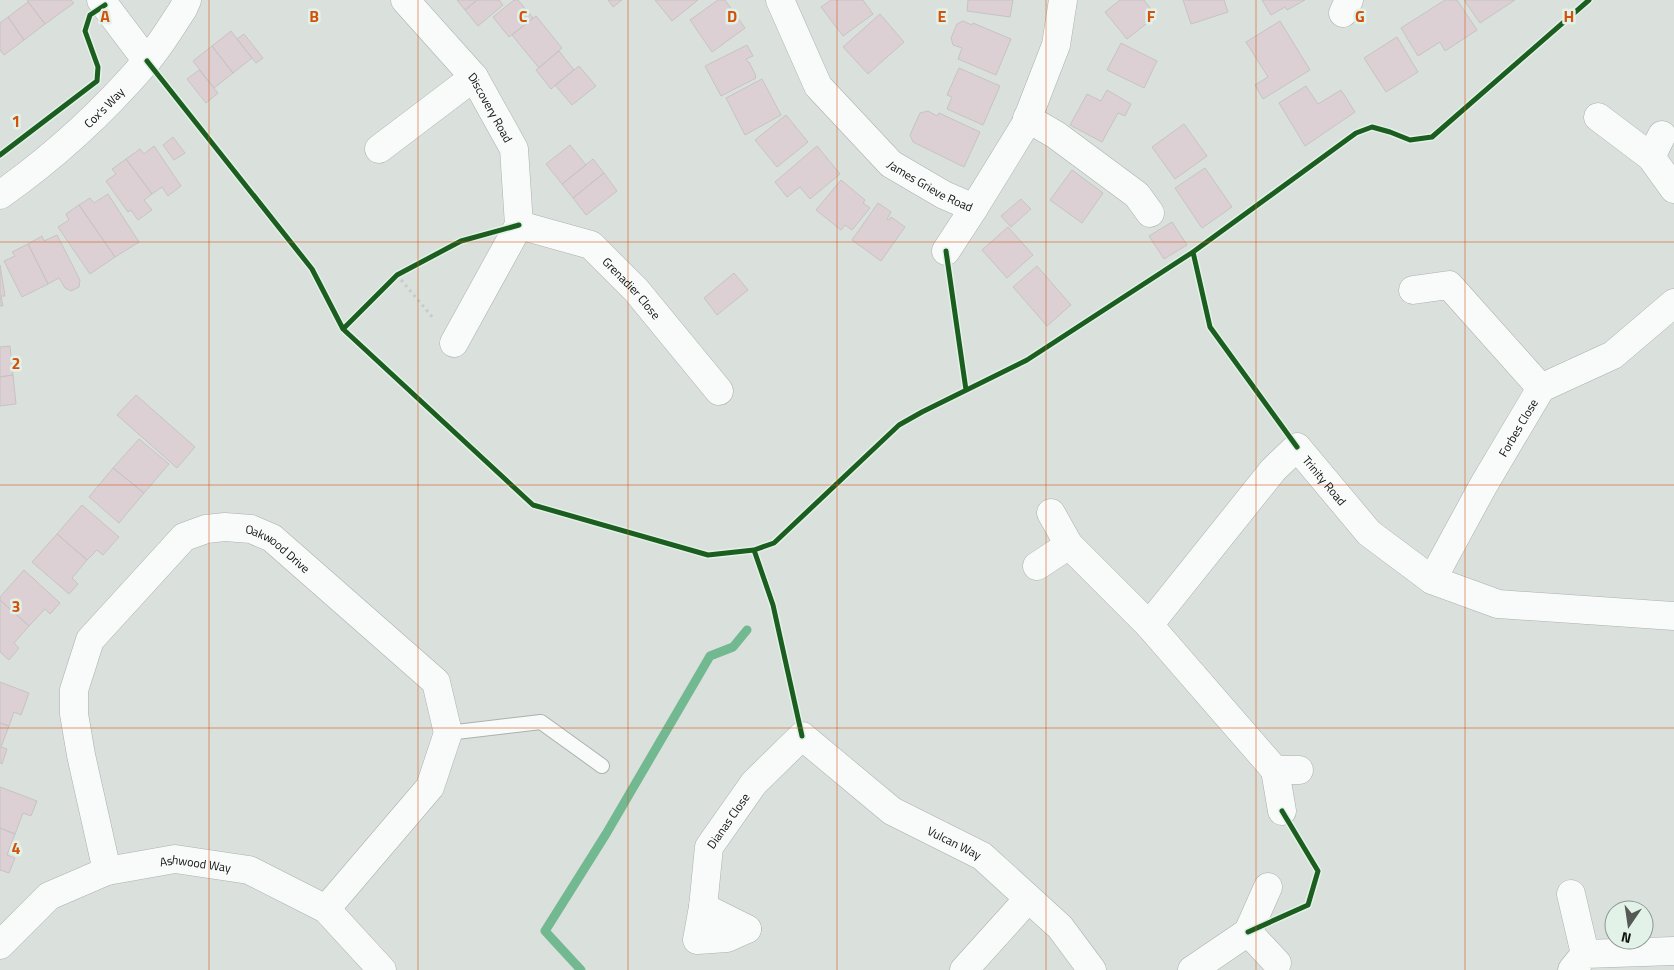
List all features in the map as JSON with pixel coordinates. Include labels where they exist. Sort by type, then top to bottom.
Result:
[{"type":"street","points":[[101,0],[147,61]]},
{"type":"street","name":"Cox's Way","points":[[0,195],[28,176],[64,146],[104,107],[147,61],[183,9],[187,0]]},
{"type":"street","name":"Discovery Road","points":[[406,0],[474,77],[514,149],[519,225]]},
{"type":"street","name":"James Grieve Road","points":[[780,0],[818,86],[891,164],[944,195],[974,208],[1025,125],[1056,45],[1063,0]]},
{"type":"street","points":[[379,150],[474,77]]},
{"type":"street","points":[[1598,117],[1656,146],[1674,189]]},
{"type":"street","points":[[1027,118],[1056,135],[1137,195],[1150,213]]},
{"type":"street","points":[[946,252],[974,208]]},
{"type":"street","points":[[454,343],[519,225]]},
{"type":"street","name":"Grenadier Close","points":[[519,225],[592,245],[636,290],[719,391]]},
{"type":"street","points":[[1413,290],[1449,285],[1541,388]]},
{"type":"street","name":"Forbes Close","points":[[1432,580],[1483,486],[1541,388],[1613,354],[1674,303]]},
{"type":"street","name":"Trinity Road","points":[[1148,625],[1273,470],[1297,447],[1369,533],[1432,580],[1498,604],[1674,616]]},
{"type":"street","points":[[1051,513],[1069,545],[1287,770],[1282,811]]},
{"type":"street","name":"Oakwood Drive","points":[[107,871],[81,755],[74,714],[74,690],[90,640],[184,537],[206,529],[225,527],[251,529],[272,538],[436,682],[448,732]]},
{"type":"street","points":[[1038,566],[1069,545]]},
{"type":"street","points":[[326,909],[430,787],[448,732]]},
{"type":"street","name":"Vulcan Way","points":[[802,736],[892,811],[982,856],[1060,927],[1092,970]]},
{"type":"street","name":"Dianas Close","points":[[748,929],[703,907],[709,847],[754,783],[802,736]]},
{"type":"street","name":"Ashwood Way","points":[[0,945],[49,896],[107,871],[175,858],[249,870],[326,909],[382,970]]},
{"type":"street","points":[[1192,970],[1248,932],[1268,887]]},
{"type":"street","points":[[1572,894],[1578,962],[1674,951]]},
{"type":"street","points":[[964,970],[1028,899]]},
{"type":"street","points":[[1248,932],[1277,963]]},
{"type":"lane","points":[[448,732],[541,722],[602,766]]},
{"type":"path","points":[[390,282],[397,275],[405,271]]},
{"type":"path","points":[[397,275],[454,343]]},
{"type":"building","points":[[27,0],[71,0],[74,3],[45,24]]},
{"type":"building","points":[[457,0],[477,0],[465,10]]},
{"type":"building","points":[[477,0],[499,0],[503,5],[478,26],[465,10]]},
{"type":"building","points":[[514,0],[518,0],[533,18],[509,37],[493,17]]},
{"type":"building","points":[[608,0],[622,0],[613,7]]},
{"type":"building","points":[[655,0],[698,0],[672,21]]},
{"type":"building","points":[[718,0],[725,0],[745,28],[712,52],[690,20]]},
{"type":"building","points":[[831,0],[863,0],[873,14],[843,36],[821,7]]},
{"type":"building","points":[[968,0],[1013,0],[1010,17],[967,11]]},
{"type":"building","points":[[1120,0],[1144,0],[1156,16],[1127,39],[1105,12]]},
{"type":"building","points":[[1183,0],[1224,0],[1228,12],[1191,24]]},
{"type":"building","points":[[1262,0],[1305,0],[1287,10],[1285,7],[1271,15]]},
{"type":"building","points":[[1445,0],[1457,0],[1477,30],[1445,51],[1440,42],[1418,56],[1401,28]]},
{"type":"building","points":[[1464,0],[1515,0],[1480,23]]},
{"type":"building","points":[[28,2],[45,24],[24,40],[8,17]]},
{"type":"building","points":[[880,14],[904,42],[868,74],[843,47]]},
{"type":"building","points":[[536,16],[562,48],[539,68],[512,35]]},
{"type":"building","points":[[8,17],[24,40],[4,55],[0,50],[0,23]]},
{"type":"building","points":[[963,21],[972,25],[973,23],[1011,39],[996,75],[958,59],[962,48],[953,45],[951,38],[957,24]]},
{"type":"building","points":[[1280,21],[1310,70],[1263,99],[1255,85],[1268,77],[1246,42]]},
{"type":"building","points":[[231,31],[252,58],[233,73],[212,46]]},
{"type":"building","points":[[244,34],[263,58],[256,63],[237,39]]},
{"type":"building","points":[[1397,37],[1418,72],[1386,92],[1364,58]]},
{"type":"building","points":[[1121,43],[1157,61],[1144,88],[1107,70]]},
{"type":"building","points":[[747,45],[753,56],[746,59],[756,78],[721,96],[705,66]]},
{"type":"building","points":[[212,46],[233,73],[214,88],[193,61]]},
{"type":"building","points":[[559,51],[574,70],[551,89],[536,70]]},
{"type":"building","points":[[579,66],[596,86],[572,105],[555,85]]},
{"type":"building","points":[[959,68],[1000,86],[983,125],[947,109],[952,97],[947,95]]},
{"type":"building","points":[[199,70],[218,93],[206,103],[187,79]]},
{"type":"building","points":[[762,79],[781,115],[745,135],[726,98]]},
{"type":"building","points":[[1306,86],[1318,104],[1341,90],[1355,112],[1305,146],[1279,103]]},
{"type":"building","points":[[1107,90],[1131,104],[1125,116],[1118,113],[1102,142],[1070,125],[1087,94],[1101,101]]},
{"type":"building","points":[[928,111],[937,116],[939,113],[980,132],[964,167],[913,142],[910,135],[920,113]]},
{"type":"building","points":[[786,115],[808,142],[777,167],[755,140]]},
{"type":"building","points":[[1184,124],[1207,156],[1175,179],[1152,147]]},
{"type":"building","points":[[173,137],[185,153],[174,160],[163,145]]},
{"type":"building","points":[[570,145],[586,165],[562,184],[546,164]]},
{"type":"building","points":[[154,146],[181,186],[168,196],[162,187],[152,194],[126,159],[140,149],[144,154]]},
{"type":"building","points":[[817,146],[840,174],[810,199],[800,187],[787,197],[775,182]]},
{"type":"building","points":[[126,159],[152,194],[144,200],[152,210],[138,220],[131,210],[128,212],[106,181],[116,174],[112,169]]},
{"type":"building","points":[[593,159],[604,173],[573,198],[562,184]]},
{"type":"building","points":[[1205,168],[1232,207],[1202,228],[1175,188]]},
{"type":"building","points":[[1072,170],[1103,193],[1082,223],[1050,200]]},
{"type":"building","points":[[604,173],[617,191],[586,215],[573,198]]},
{"type":"building","points":[[841,180],[865,200],[863,203],[870,208],[852,230],[845,225],[841,230],[816,210]]},
{"type":"building","points":[[108,194],[139,242],[115,257],[79,205],[90,198],[94,203]]},
{"type":"building","points":[[1021,199],[1031,209],[1011,227],[1001,216]]},
{"type":"building","points":[[878,203],[891,212],[887,219],[889,220],[891,217],[905,227],[881,261],[852,240]]},
{"type":"building","points":[[79,205],[115,257],[90,274],[58,227],[69,220],[66,214]]},
{"type":"building","points":[[1172,222],[1187,245],[1164,259],[1149,236]]},
{"type":"building","points":[[1008,227],[1033,255],[1007,278],[982,250]]},
{"type":"building","points":[[57,235],[80,280],[79,287],[71,291],[65,288],[59,278],[48,284],[28,244],[42,236],[44,241]]},
{"type":"building","points":[[28,244],[48,284],[22,297],[4,261],[15,256],[12,252]]},
{"type":"building","points":[[0,265],[5,296],[1,296],[3,306],[0,306]]},
{"type":"building","points":[[1037,266],[1071,305],[1047,326],[1013,287]]},
{"type":"building","points":[[734,273],[748,290],[717,315],[704,298]]},
{"type":"building","points":[[10,346],[13,375],[0,377],[0,347]]},
{"type":"building","points":[[13,375],[16,404],[0,406],[0,377]]},
{"type":"building","points":[[136,395],[195,447],[177,468],[117,415]]},
{"type":"building","points":[[139,439],[169,464],[144,493],[113,468]]},
{"type":"building","points":[[113,468],[144,493],[119,523],[89,497]]},
{"type":"building","points":[[82,505],[119,537],[103,555],[97,550],[87,560],[57,534]]},
{"type":"building","points":[[57,534],[87,560],[72,578],[78,584],[69,594],[32,562]]},
{"type":"building","points":[[24,570],[60,603],[50,614],[45,609],[29,626],[0,600],[0,597]]},
{"type":"building","points":[[0,600],[29,626],[14,643],[19,648],[9,660],[0,652]]},
{"type":"building","points":[[0,682],[29,693],[21,715],[14,712],[9,726],[0,723]]},
{"type":"building","points":[[0,723],[9,726],[1,747],[7,749],[2,764],[0,763]]},
{"type":"building","points":[[0,787],[37,801],[31,816],[23,813],[15,834],[0,828]]},
{"type":"building","points":[[0,828],[15,834],[7,855],[15,858],[9,873],[0,870]]},
{"type":"waterway","points":[[581,970],[545,931],[606,834],[710,656],[733,647],[747,630]]},
{"type":"cycle path","points":[[147,61],[312,269],[343,329],[533,505],[708,555],[754,550],[774,543],[899,425],[1027,360],[1193,252],[1356,133],[1372,127],[1410,140],[1432,137],[1589,0]]},
{"type":"cycle path","points":[[0,155],[97,81],[98,67],[85,31],[90,15],[105,5]]},
{"type":"cycle path","points":[[343,329],[397,275],[461,241],[519,225]]},
{"type":"cycle path","points":[[946,251],[966,390]]},
{"type":"cycle path","points":[[1193,252],[1210,327],[1297,447]]},
{"type":"cycle path","points":[[754,550],[773,605],[802,736]]},
{"type":"cycle path","points":[[1248,932],[1308,905],[1318,871],[1282,811]]}]
